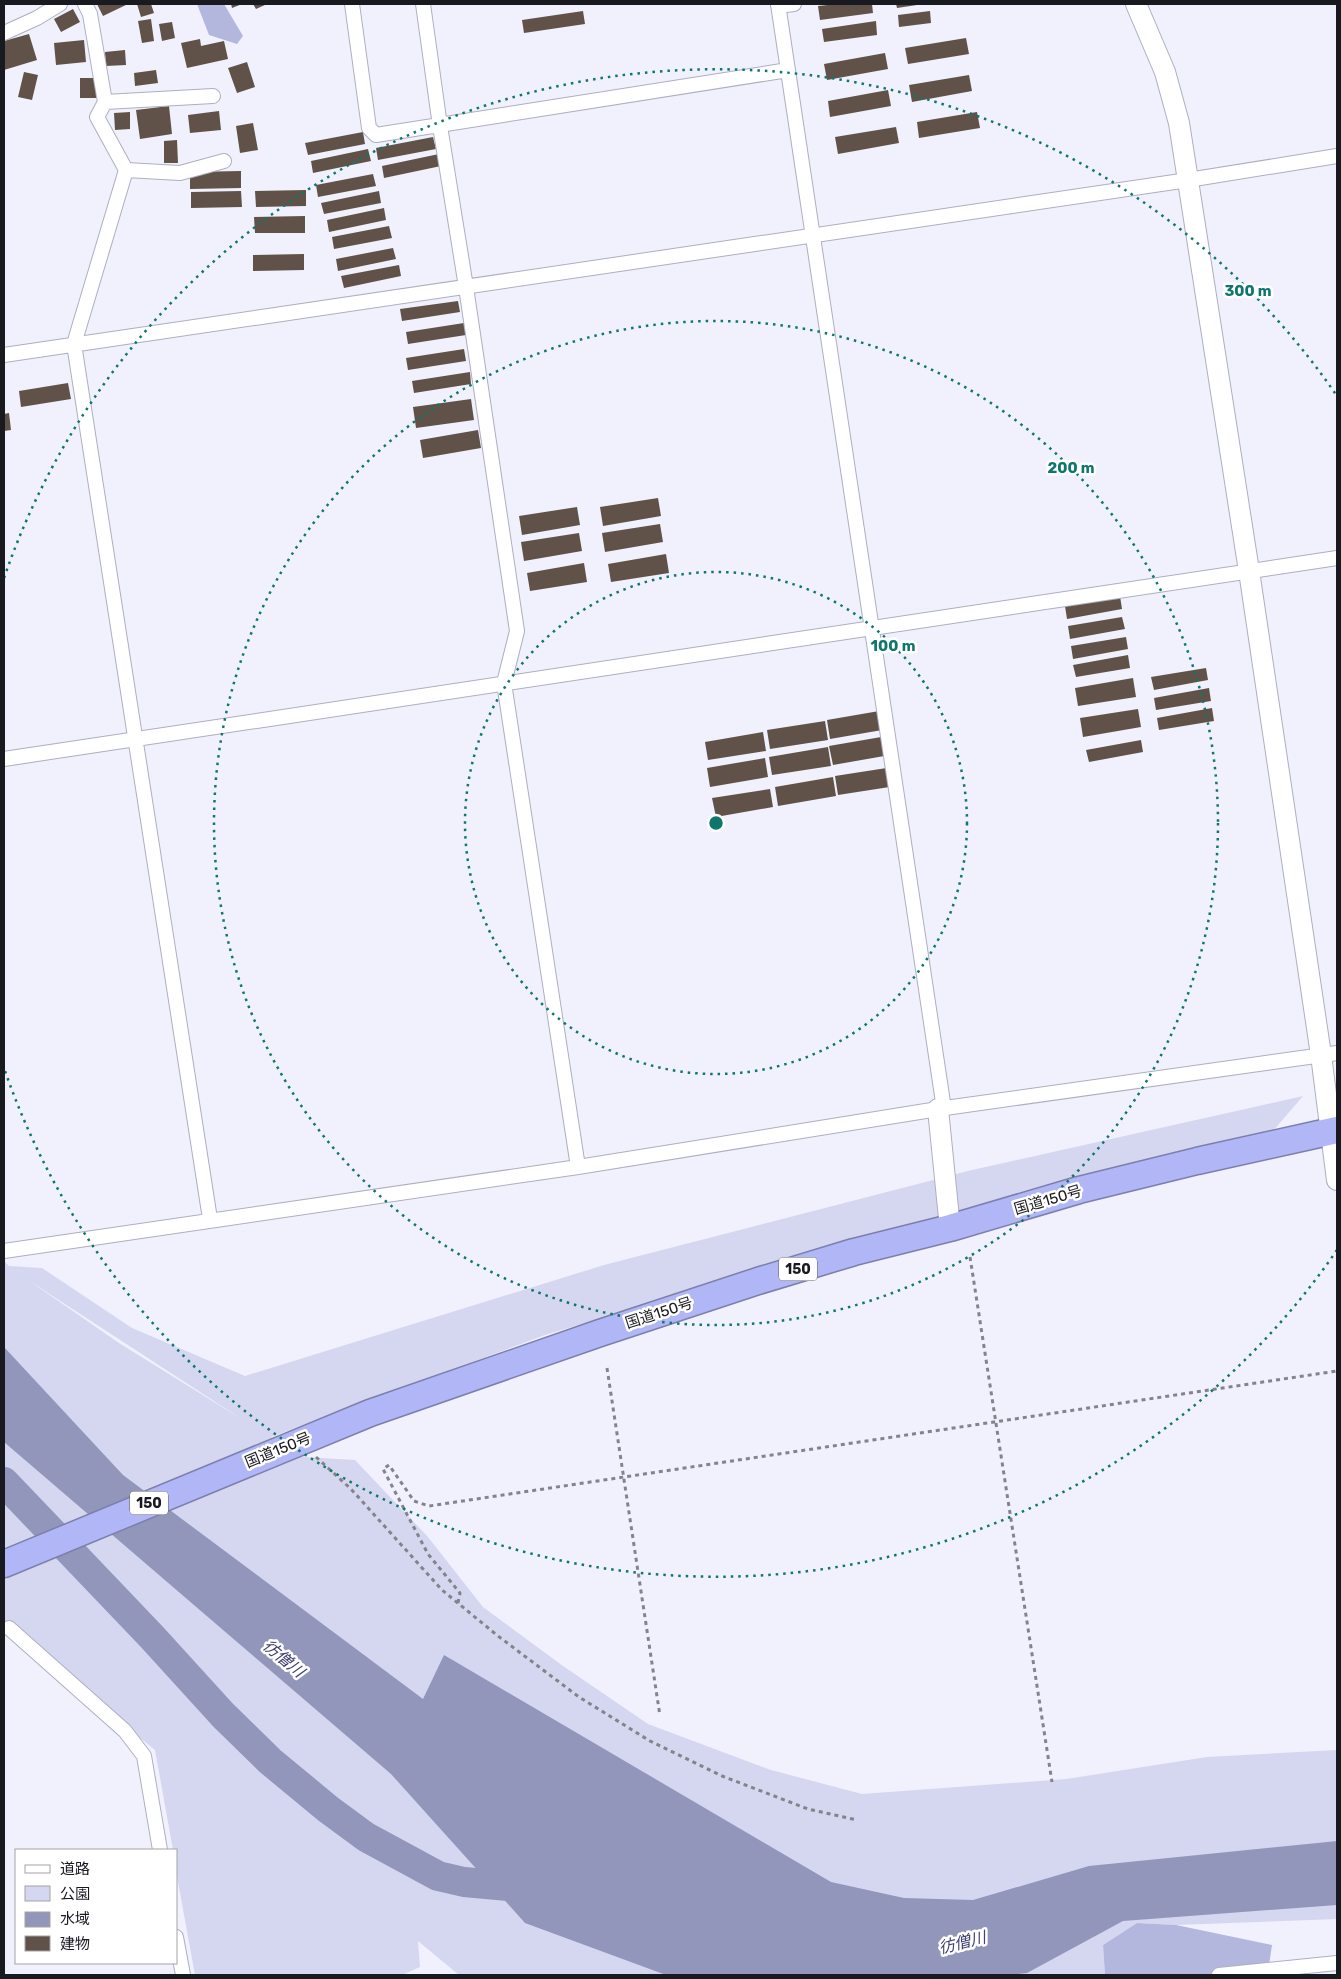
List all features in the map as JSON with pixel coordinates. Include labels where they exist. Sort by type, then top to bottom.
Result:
[{"type":"highway","name":"国道150号","points":[[15,1559],[370,1413],[739,1287],[854,1252],[950,1228],[1079,1190],[1334,1130]]},
{"type":"street","points":[[4,33],[37,18],[60,4]]},
{"type":"street","points":[[85,4],[90,14],[106,102],[98,117],[126,170],[74,344],[210,1220]]},
{"type":"street","points":[[352,4],[369,128],[376,135],[788,70]]},
{"type":"street","points":[[423,4],[517,631],[504,684],[578,1167]]},
{"type":"street","points":[[794,4],[778,5],[872,628],[941,1109],[950,1228]]},
{"type":"street","points":[[1136,4],[1165,72],[1179,123],[1249,571],[1329,1054],[1337,1180]]},
{"type":"street","points":[[106,102],[213,96]]},
{"type":"street","points":[[4,355],[813,236],[1337,156]]},
{"type":"street","points":[[126,170],[180,173],[224,160]]},
{"type":"street","points":[[4,759],[1337,558]]},
{"type":"street","points":[[5,1251],[578,1167],[941,1109],[1329,1054]]},
{"type":"street","points":[[9,1628],[125,1731],[144,1756],[160,1849]]},
{"type":"street","points":[[178,1948],[183,1975]]},
{"type":"street","points":[[1219,1975],[1337,1963]]},
{"type":"path","points":[[970,1257],[1052,1782]]},
{"type":"path","points":[[607,1368],[660,1716]]},
{"type":"path","points":[[458,1603],[460,1593],[428,1554],[383,1468],[389,1465],[414,1501],[429,1506],[1337,1370]]},
{"type":"path","points":[[299,1441],[351,1489],[442,1590],[578,1698],[650,1741],[731,1780],[808,1809],[857,1820]]},
{"type":"green space","points":[[1303,1096],[1273,1131],[857,1242],[545,1335],[271,1437],[304,1457],[355,1460],[428,1537],[483,1607],[563,1666],[648,1724],[771,1770],[862,1794],[1066,1779],[1207,1757],[1337,1750],[1337,1919],[1176,1925],[1137,1923],[1103,1945],[1105,1975],[459,1975],[418,1941],[420,1967],[402,1975],[195,1975],[178,1882],[178,1849],[173,1849],[155,1750],[4,1627],[4,1261],[9,1266],[42,1268],[132,1328],[245,1376],[604,1265],[972,1170]],"holes":[[[28,1280],[243,1420],[119,1343]]]},
{"type":"shaded area","points":[[197,4],[224,4],[243,36],[237,44],[209,35]]},
{"type":"shaded area","points":[[1137,1923],[1176,1925],[1272,1945],[1268,1972],[1262,1975],[1105,1975],[1103,1945]]},
{"type":"water","points":[[4,1347],[123,1475],[423,1699],[444,1655],[831,1882],[904,1898],[973,1900],[1089,1866],[1337,1841],[1337,1905],[1123,1921],[1027,1973],[1009,1975],[666,1975],[525,1923],[391,1774],[4,1442]]},
{"type":"building","points":[[97,4],[128,4],[103,16]]},
{"type":"building","points":[[137,4],[151,4],[154,13],[141,17]]},
{"type":"building","points":[[231,4],[242,4],[232,8]]},
{"type":"building","points":[[253,4],[267,4],[256,9]]},
{"type":"building","points":[[872,4],[873,13],[820,20],[818,6]]},
{"type":"building","points":[[896,4],[917,4],[917,5],[897,8]]},
{"type":"building","points":[[73,9],[80,22],[61,32],[54,19]]},
{"type":"building","points":[[583,11],[585,24],[524,33],[522,20]]},
{"type":"building","points":[[930,11],[931,23],[899,27],[898,15]]},
{"type":"building","points":[[151,19],[154,41],[142,43],[138,21]]},
{"type":"building","points":[[876,21],[877,35],[824,42],[822,29]]},
{"type":"building","points":[[172,22],[175,38],[162,41],[159,24]]},
{"type":"building","points":[[29,34],[37,60],[4,70],[4,41]]},
{"type":"building","points":[[966,38],[969,54],[908,64],[905,48]]},
{"type":"building","points":[[200,39],[201,46],[224,41],[228,59],[187,68],[181,43]]},
{"type":"building","points":[[84,40],[86,62],[56,65],[54,43]]},
{"type":"building","points":[[125,50],[126,65],[106,66],[105,52]]},
{"type":"building","points":[[885,53],[888,69],[827,80],[824,64]]},
{"type":"building","points":[[247,62],[255,87],[237,93],[228,68]]},
{"type":"building","points":[[156,70],[158,83],[135,86],[134,73]]},
{"type":"building","points":[[24,72],[38,75],[32,100],[18,97]]},
{"type":"building","points":[[969,75],[972,91],[912,102],[909,85]]},
{"type":"building","points":[[80,78],[96,78],[96,98],[80,98]]},
{"type":"building","points":[[888,90],[891,106],[830,117],[828,101]]},
{"type":"building","points":[[169,106],[172,134],[140,139],[136,110]]},
{"type":"building","points":[[219,111],[221,130],[190,133],[188,115]]},
{"type":"building","points":[[130,112],[130,129],[115,130],[114,113]]},
{"type":"building","points":[[977,112],[980,128],[919,138],[917,122]]},
{"type":"building","points":[[253,123],[258,150],[240,153],[236,126]]},
{"type":"building","points":[[896,127],[899,143],[838,154],[835,137]]},
{"type":"building","points":[[363,132],[365,144],[308,155],[305,143]]},
{"type":"building","points":[[433,137],[436,149],[378,160],[376,148]]},
{"type":"building","points":[[177,140],[178,163],[164,163],[164,141]]},
{"type":"building","points":[[368,149],[371,161],[313,173],[311,161]]},
{"type":"building","points":[[439,154],[441,166],[384,178],[382,166]]},
{"type":"building","points":[[241,171],[241,188],[190,189],[190,172]]},
{"type":"building","points":[[373,174],[376,186],[318,197],[316,185]]},
{"type":"building","points":[[306,190],[306,206],[256,207],[255,191]]},
{"type":"building","points":[[241,191],[242,207],[191,208],[191,192]]},
{"type":"building","points":[[379,191],[381,203],[324,214],[321,203]]},
{"type":"building","points":[[384,208],[386,220],[329,232],[327,220]]},
{"type":"building","points":[[305,216],[305,233],[255,233],[254,217]]},
{"type":"building","points":[[389,226],[392,238],[334,249],[332,237]]},
{"type":"building","points":[[393,248],[396,259],[338,271],[336,259]]},
{"type":"building","points":[[304,254],[304,270],[253,271],[253,255]]},
{"type":"building","points":[[399,265],[401,276],[344,288],[341,276]]},
{"type":"building","points":[[458,301],[460,312],[402,321],[400,309]]},
{"type":"building","points":[[464,323],[466,335],[408,344],[406,332]]},
{"type":"building","points":[[464,349],[466,361],[408,370],[406,358]]},
{"type":"building","points":[[470,372],[471,384],[414,393],[412,381]]},
{"type":"building","points":[[68,383],[71,399],[21,407],[19,391]]},
{"type":"building","points":[[471,399],[474,420],[416,428],[413,407]]},
{"type":"building","points":[[9,413],[11,430],[4,431],[4,414]]},
{"type":"building","points":[[478,430],[481,448],[423,458],[420,440]]},
{"type":"building","points":[[658,498],[661,516],[603,526],[600,507]]},
{"type":"building","points":[[577,507],[580,525],[522,535],[519,516]]},
{"type":"building","points":[[660,524],[663,542],[605,552],[602,533]]},
{"type":"building","points":[[579,533],[582,551],[524,561],[521,542]]},
{"type":"building","points":[[666,554],[669,573],[611,582],[608,564]]},
{"type":"building","points":[[584,563],[587,582],[530,591],[527,573]]},
{"type":"building","points":[[1120,596],[1122,609],[1067,619],[1065,606]]},
{"type":"building","points":[[1122,617],[1125,629],[1070,639],[1068,626]]},
{"type":"building","points":[[1126,637],[1128,649],[1073,659],[1071,646]]},
{"type":"building","points":[[1128,655],[1130,668],[1076,677],[1073,665]]},
{"type":"building","points":[[1206,668],[1208,680],[1154,690],[1151,677]]},
{"type":"building","points":[[1133,678],[1136,697],[1078,706],[1075,688]]},
{"type":"building","points":[[1209,688],[1211,701],[1156,710],[1154,698]]},
{"type":"building","points":[[1212,708],[1214,721],[1159,730],[1157,718]]},
{"type":"building","points":[[1138,709],[1141,727],[1083,737],[1080,718]]},
{"type":"building","points":[[885,710],[888,729],[830,739],[827,720]]},
{"type":"building","points":[[825,721],[828,740],[770,749],[767,730]]},
{"type":"building","points":[[763,732],[766,751],[708,760],[705,742]]},
{"type":"building","points":[[887,736],[890,755],[833,765],[829,746]]},
{"type":"building","points":[[1141,740],[1143,752],[1089,762],[1086,750]]},
{"type":"building","points":[[828,747],[831,766],[772,775],[769,757]]},
{"type":"building","points":[[765,758],[768,777],[710,787],[707,768]]},
{"type":"building","points":[[893,767],[896,786],[838,795],[835,776]]},
{"type":"building","points":[[833,777],[836,796],[778,806],[775,787]]},
{"type":"building","points":[[770,789],[773,807],[716,817],[712,798]]},
{"type":"waterway","name":"彷僧川","points":[[4,1482],[152,1637],[223,1715],[270,1761],[328,1809],[366,1837],[438,1876],[464,1882],[530,1888]]}]
